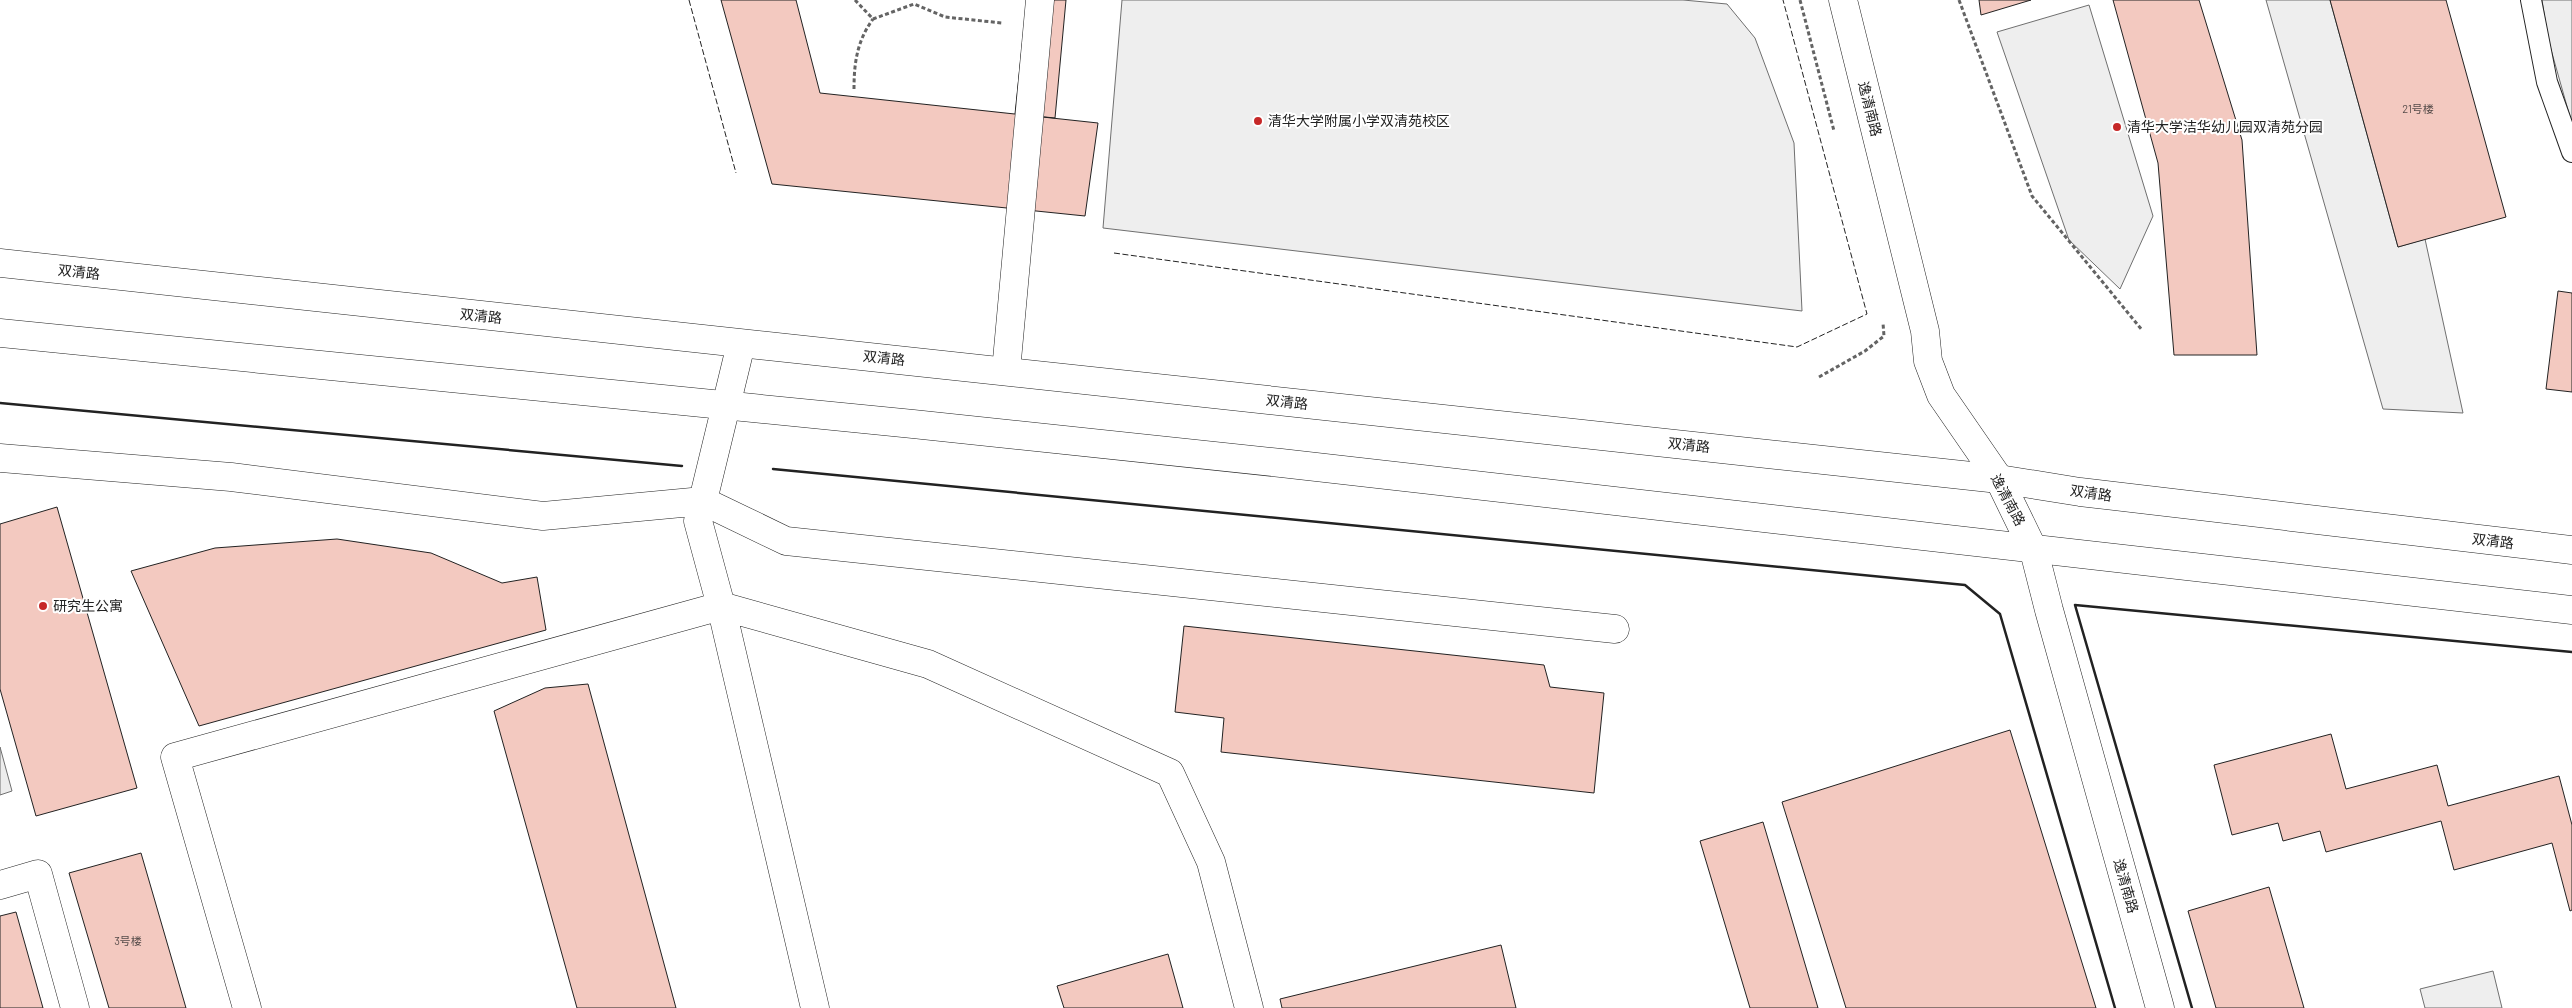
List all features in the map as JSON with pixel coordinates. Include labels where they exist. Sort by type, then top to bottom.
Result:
[{"type":"street","name":"逸清南路","points":[[1843,0],[1925,332],[1928,361],[1941,395],[1999,479],[2034,550],[2160,1008]]},
{"type":"street","points":[[1006,371],[1039,12]]},
{"type":"street","name":"双清路","points":[[0,263],[1999,479],[2080,492],[2572,550]]},
{"type":"street","points":[[0,333],[725,407],[913,424],[1281,463],[2572,610]]},
{"type":"street","points":[[741,344],[698,521],[722,606],[815,1008]]},
{"type":"street","points":[[0,458],[231,477],[543,516],[703,501],[786,541],[1615,629]]},
{"type":"street","points":[[247,1008],[175,757],[722,606],[928,664],[1170,773],[1211,862],[1249,1008]]},
{"type":"street","points":[[0,885],[38,874],[75,1008]]},
{"type":"lane","points":[[2531,0],[2547,82],[2572,152]]},
{"type":"path","points":[[856,0],[873,19]]},
{"type":"path","points":[[1800,0],[1835,134]]},
{"type":"path","points":[[1959,0],[2032,196],[2142,330]]},
{"type":"path","points":[[854,89],[854,62],[863,33],[873,19],[915,2],[946,17],[992,23],[1039,12]]},
{"type":"path","points":[[1819,377],[1866,352],[1884,336],[1882,316]]},
{"type":"shaded area","points":[[1122,0],[1683,0],[1727,4],[1755,38],[1794,143],[1802,311],[1103,228]]},
{"type":"shaded area","points":[[2266,0],[2330,0],[2398,247],[2425,239],[2463,413],[2383,409]]},
{"type":"shaded area","points":[[2542,0],[2572,0],[2572,124],[2548,39]]},
{"type":"shaded area","points":[[2089,5],[2153,216],[2120,289],[2069,240],[1997,32]]},
{"type":"shaded area","points":[[0,747],[12,791],[0,795]]},
{"type":"shaded area","points":[[2493,971],[2502,1008],[2425,1008],[2420,989]]},
{"type":"building","points":[[721,0],[796,0],[820,93],[1098,123],[1085,216],[772,184]]},
{"type":"building","points":[[1027,0],[1066,0],[1055,118],[1015,114]]},
{"type":"building","points":[[1979,0],[2031,0],[1981,15]]},
{"type":"building","points":[[2113,0],[2199,0],[2242,140],[2257,355],[2174,355],[2158,163]]},
{"type":"building","points":[[2330,0],[2446,0],[2506,217],[2398,247]]},
{"type":"building","points":[[2558,291],[2572,293],[2572,392],[2546,389]]},
{"type":"building","name":"研究生公寓","points":[[57,507],[137,788],[36,816],[0,689],[0,524]]},
{"type":"building","points":[[337,539],[431,553],[502,583],[537,577],[546,630],[199,726],[131,571],[215,548]]},
{"type":"building","points":[[1184,626],[1544,665],[1550,687],[1604,693],[1594,793],[1221,752],[1224,718],[1175,712]]},
{"type":"building","points":[[588,684],[676,1008],[577,1008],[494,711],[545,688]]},
{"type":"building","points":[[2010,730],[2096,1008],[1846,1008],[1782,802]]},
{"type":"building","points":[[2331,734],[2346,789],[2437,765],[2448,806],[2559,776],[2572,825],[2572,910],[2570,911],[2552,843],[2454,870],[2441,821],[2326,852],[2320,831],[2283,841],[2278,823],[2232,835],[2214,765]]},
{"type":"building","points":[[1763,822],[1818,1008],[1750,1008],[1700,841]]},
{"type":"building","points":[[141,853],[186,1008],[109,1008],[69,873]]},
{"type":"building","points":[[2269,887],[2304,1008],[2216,1008],[2188,911]]},
{"type":"building","points":[[16,912],[43,1008],[0,1008],[0,916]]},
{"type":"building","points":[[1501,945],[1516,1008],[1282,1008],[1280,999]]},
{"type":"building","points":[[1168,954],[1183,1008],[1064,1008],[1057,986]]},
{"type":"fence","points":[[689,0],[736,173]]},
{"type":"fence","points":[[1114,253],[1797,347],[1867,314],[1783,0]]},
{"type":"wall","points":[[0,403],[682,466]]},
{"type":"wall","points":[[773,469],[1965,585],[2000,614],[2115,1008]]},
{"type":"wall","points":[[2192,1008],[2075,605],[2572,652]]},
{"type":"place","name":"清华大学附属小学双清苑校区","points":[[1258,121]]},
{"type":"place","name":"清华大学洁华幼儿园双清苑分园","points":[[2117,127]]},
{"type":"place","name":"研究生公寓","points":[[43,606]]}]
